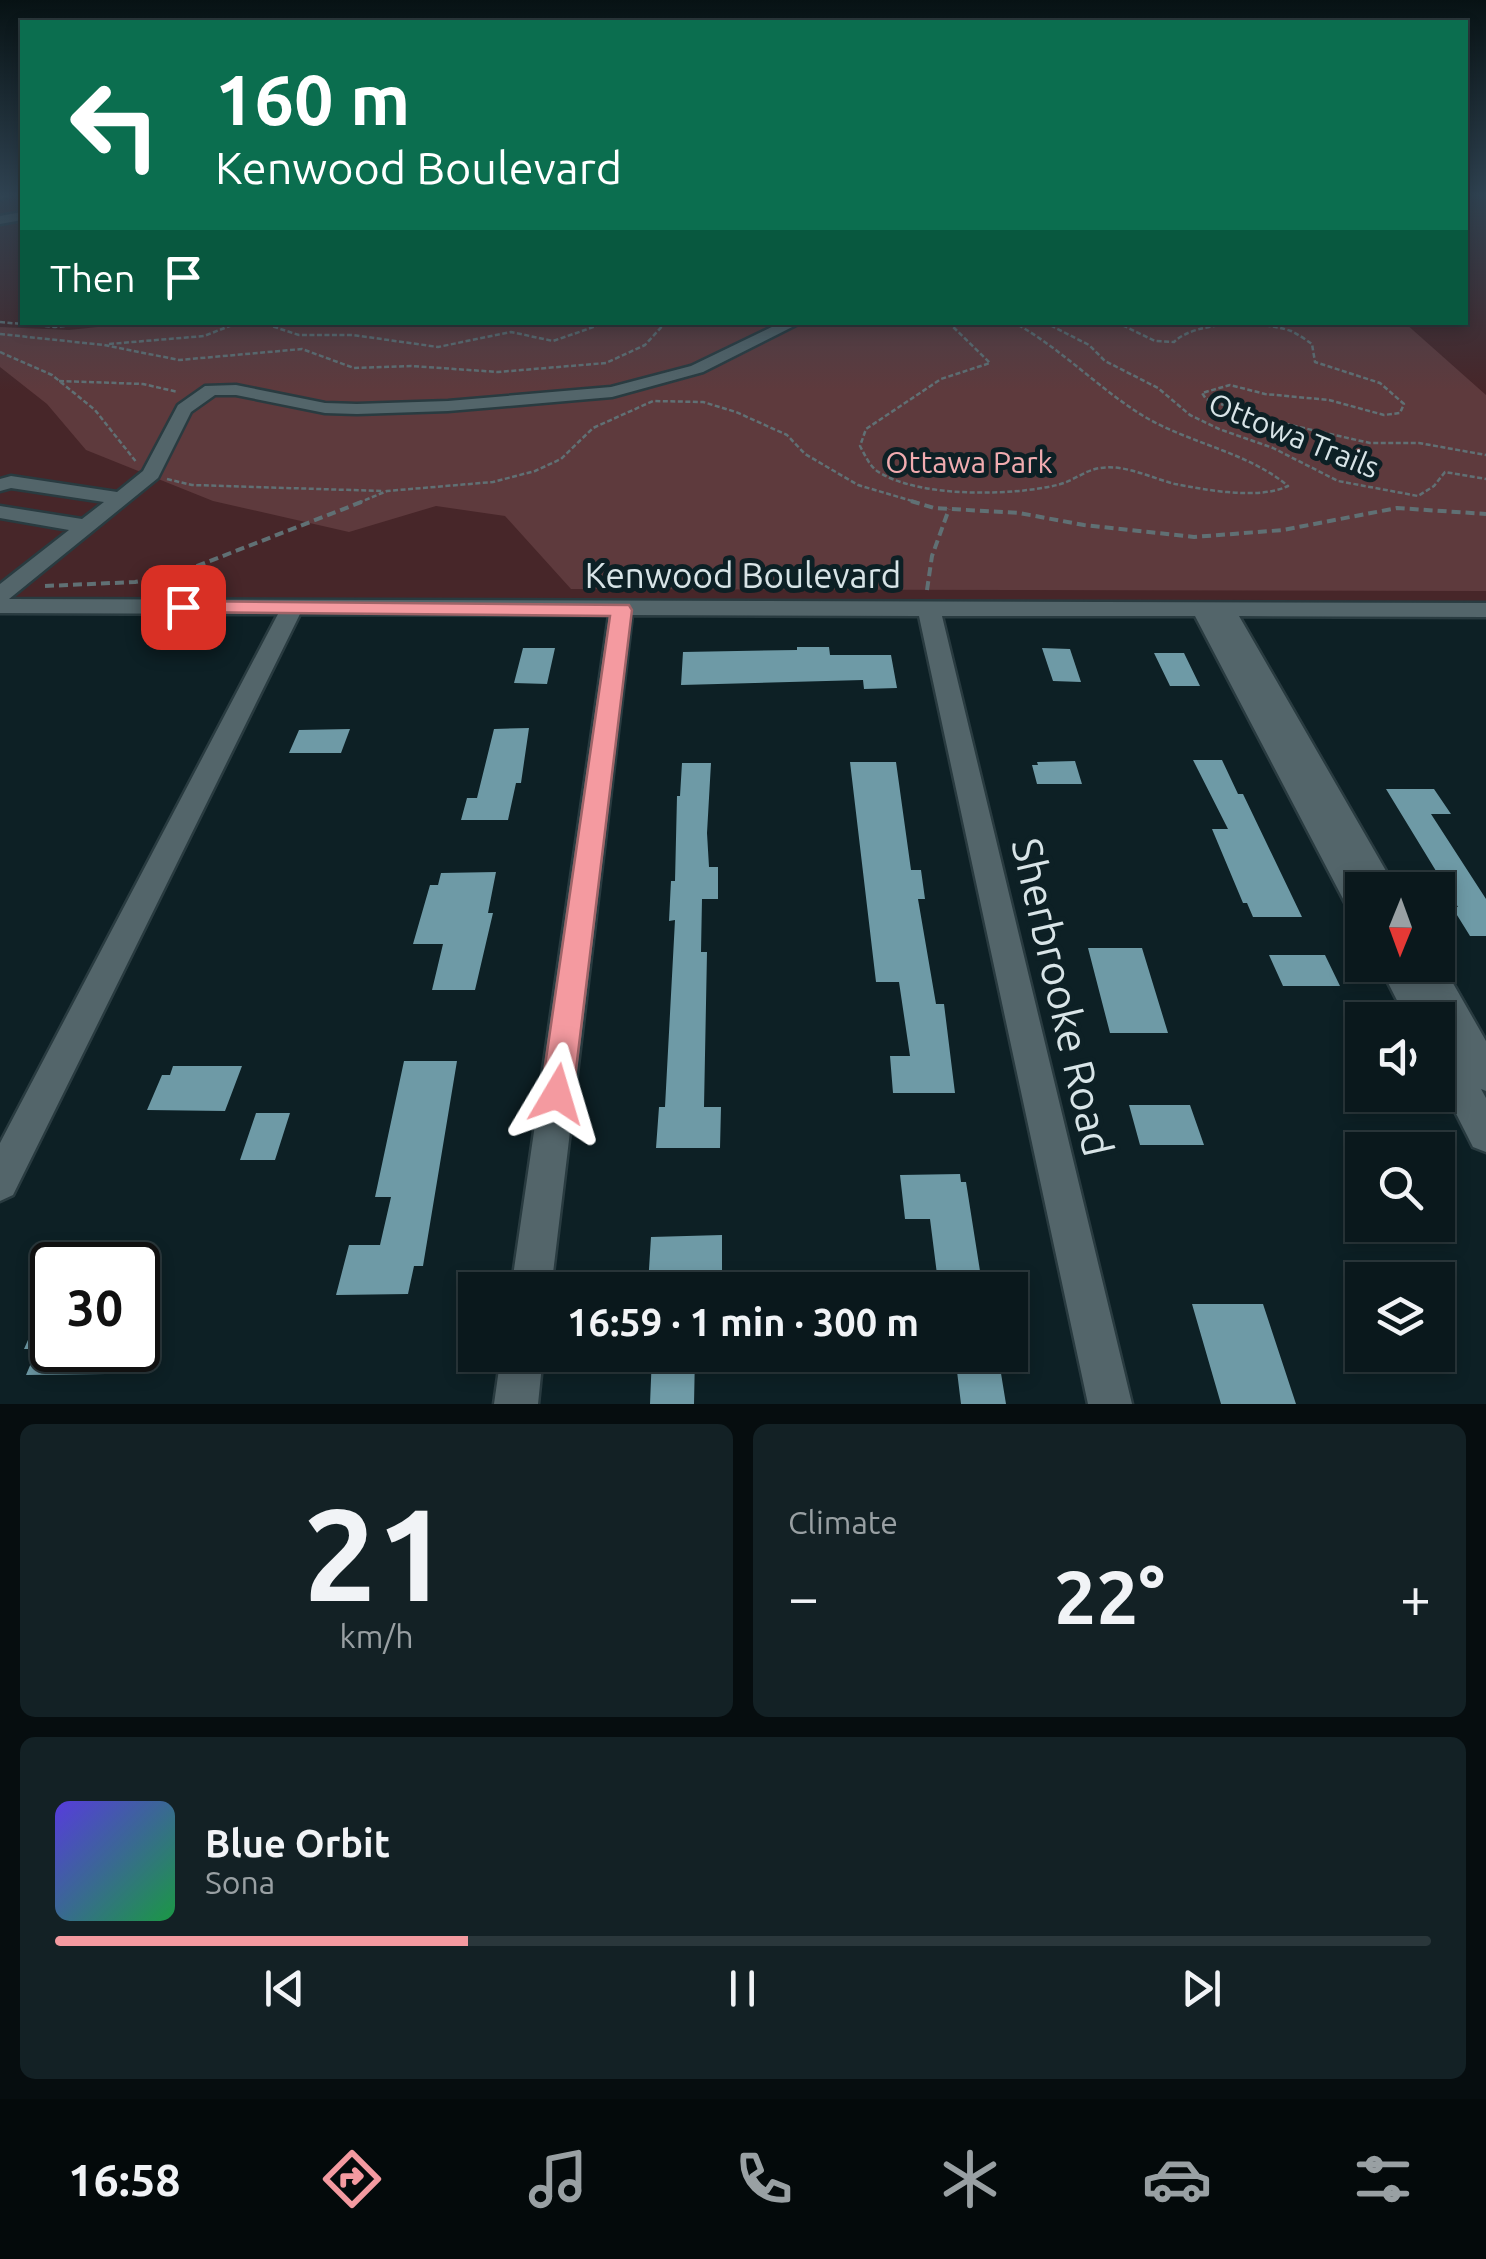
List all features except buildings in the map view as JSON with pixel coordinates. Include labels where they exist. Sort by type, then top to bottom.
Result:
[{"type":"street","points":[[4,596],[151,474],[184,409],[222,388],[324,408],[357,409],[612,392],[697,369],[789,325]]},
{"type":"street","points":[[0,485],[11,482],[119,498]]},
{"type":"street","points":[[0,512],[84,526]]},
{"type":"street","name":"Kenwood Boulevard","points":[[4,596],[292,608],[1486,610]]},
{"type":"street","points":[[0,1182],[292,608]]},
{"type":"street","points":[[533,1272],[621,610]]},
{"type":"street","name":"Sherbrooke Road","points":[[928,610],[1110,1404]]},
{"type":"street","points":[[1214,610],[1371,872]]},
{"type":"street","points":[[1214,610],[1345,872]]},
{"type":"street","points":[[1435,982],[1486,1074]]},
{"type":"street","points":[[1455,1076],[1486,1134]]},
{"type":"street","points":[[516,1404],[520,1372]]},
{"type":"path","points":[[26,325],[68,325]]},
{"type":"path","points":[[104,345],[204,336],[232,325]]},
{"type":"path","points":[[267,325],[299,335],[353,335],[438,347],[511,332],[553,342],[600,325]]},
{"type":"path","points":[[1,334],[104,345],[179,360],[302,350],[354,368],[411,366],[498,372],[606,363],[645,346],[663,325]]},
{"type":"path","name":"Ottowa Trails","points":[[951,325],[990,363],[941,380],[866,429],[860,446],[874,468],[883,474],[949,492],[995,494],[1060,485],[1100,468],[1129,470],[1176,484],[1261,492],[1278,492],[1288,486],[1268,468],[1206,446],[1138,414],[1048,341],[1019,325]]},
{"type":"path","name":"Ottowa Trails","points":[[1050,325],[1089,345],[1122,371],[1158,388],[1190,415],[1273,448],[1338,481],[1418,496],[1434,486],[1444,472],[1486,479]]},
{"type":"path","name":"Ottowa Trails","points":[[1122,325],[1166,342],[1221,325]]},
{"type":"path","name":"Ottowa Trails","points":[[1244,325],[1291,331],[1312,344],[1316,362],[1380,383],[1404,404],[1400,414],[1384,415],[1330,400],[1276,396],[1230,385],[1202,392],[1206,399],[1268,420],[1370,443],[1418,443],[1486,455]]},
{"type":"path","points":[[59,381],[143,384],[196,399]]},
{"type":"path","points":[[4,596],[174,575],[387,491],[494,482],[535,471],[561,459],[593,428],[653,400],[703,402],[736,412],[787,434],[804,454],[873,492],[949,510],[1019,513],[1084,525],[1194,537],[1284,530],[1397,508],[1486,514]]},
{"type":"path","points":[[928,610],[927,574],[949,510]]},
{"type":"green space","name":"Ottawa Park","points":[[0,260],[20,260],[20,325],[1468,325],[1468,260],[1486,260],[1486,602],[0,598]]},
{"type":"green space","name":"Ottawa Park","points":[[116,325],[1407,325],[1486,395],[1486,591],[571,589],[505,516],[436,506],[349,532],[213,501],[86,450],[47,404],[0,367],[0,327],[69,330]]},
{"type":"route","points":[[183,607],[621,610],[557,1094]]}]
